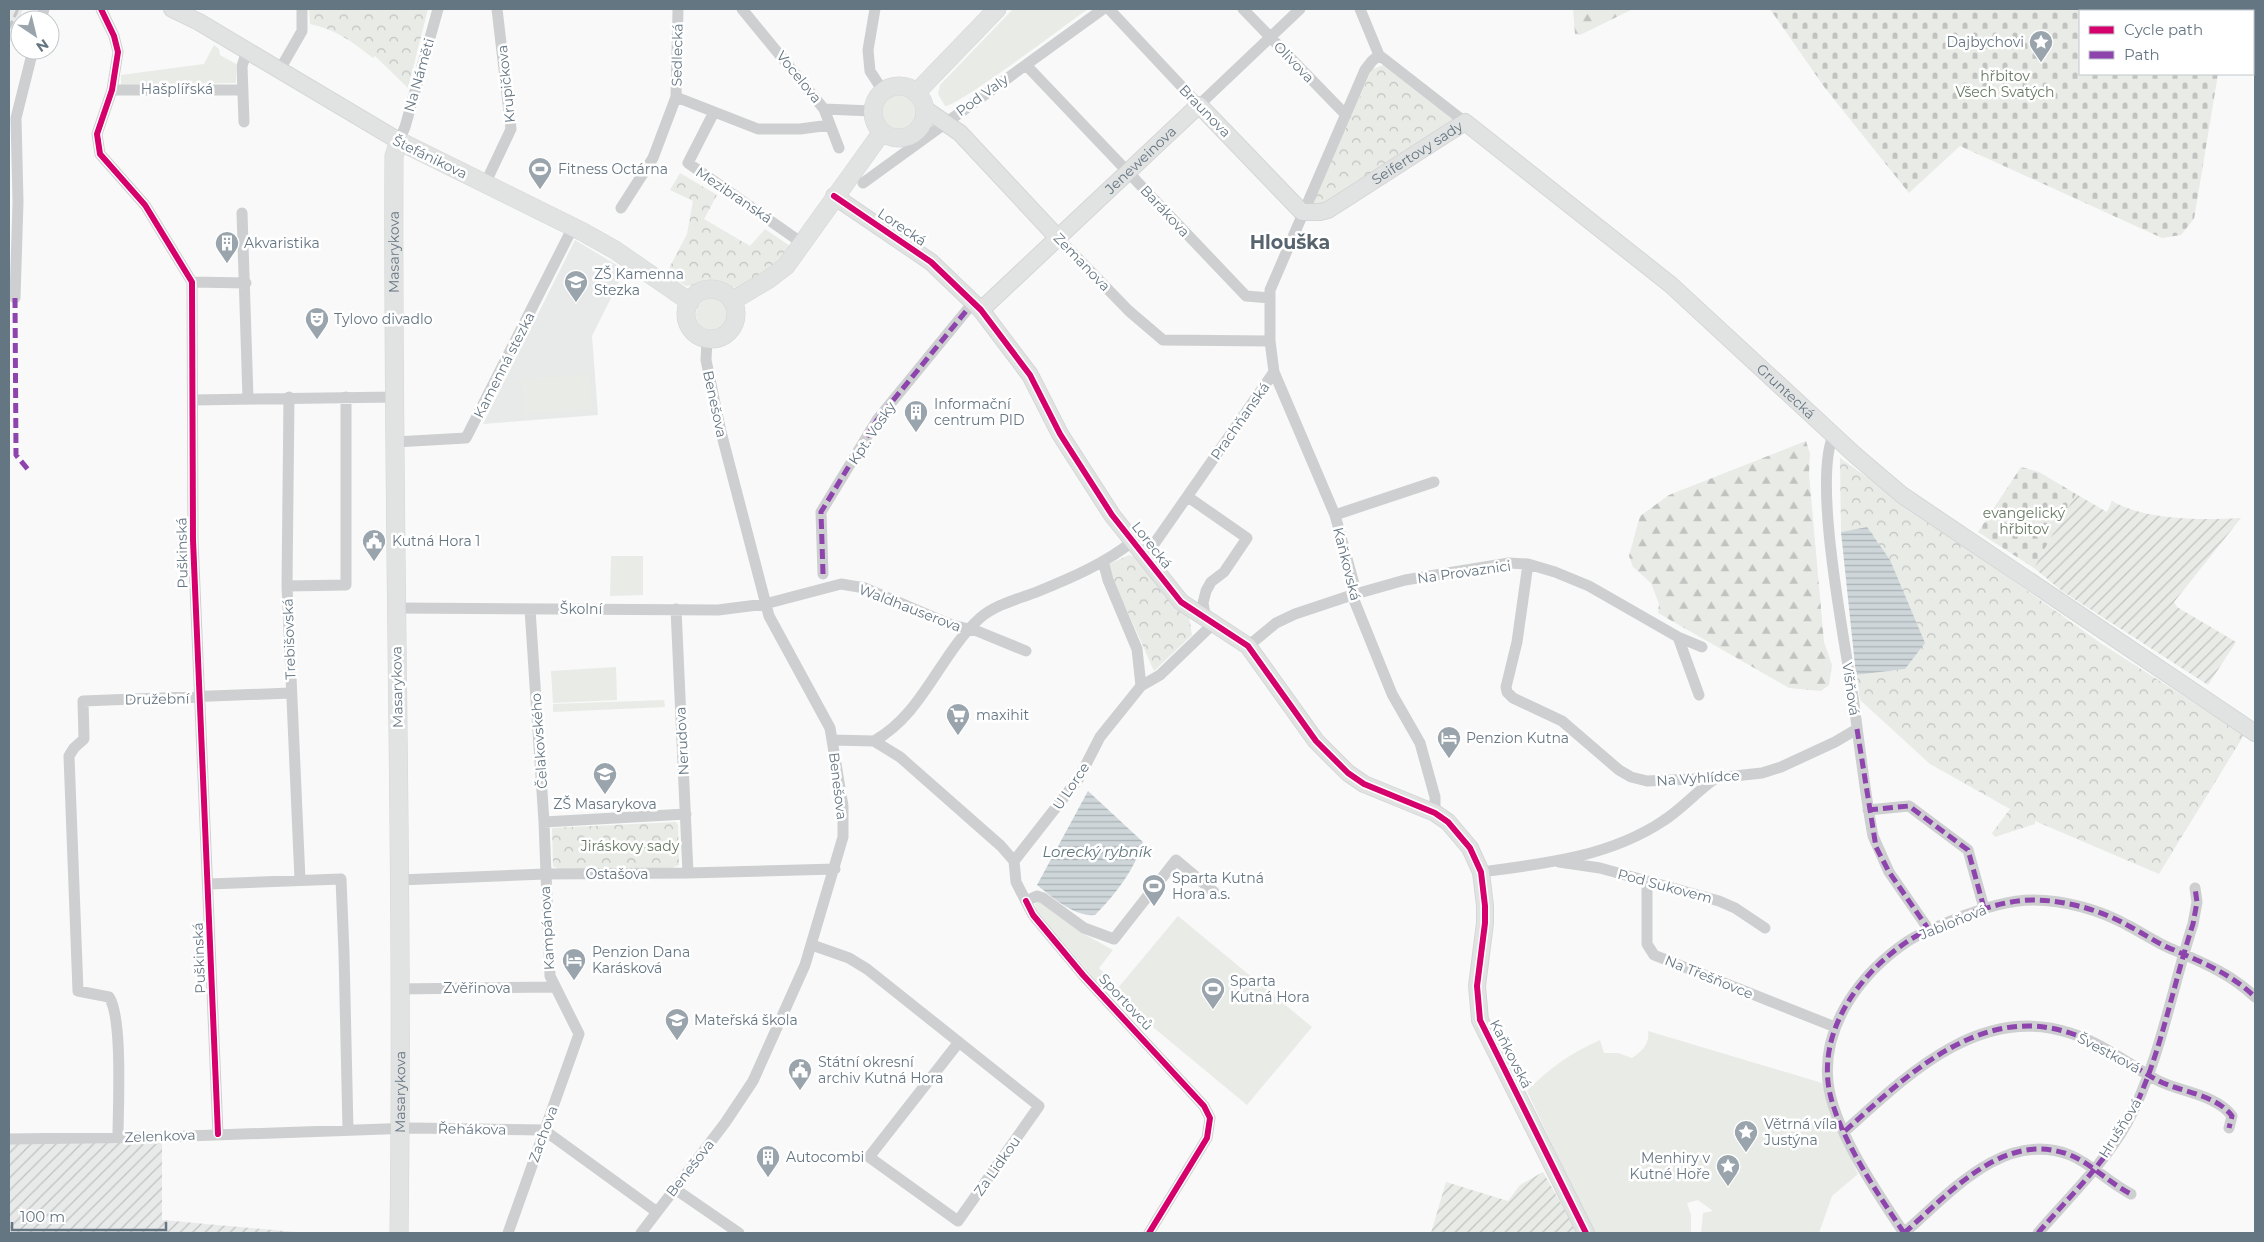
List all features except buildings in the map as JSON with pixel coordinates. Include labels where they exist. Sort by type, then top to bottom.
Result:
[{"type":"main road","points":[[916,93],[998,9]]},
{"type":"main road","points":[[900,86],[916,93],[925,108],[922,124],[911,135],[896,138],[882,132],[874,123],[872,111],[877,97],[883,91],[900,86]]},
{"type":"main road","points":[[732,301],[781,270],[882,132]]},
{"type":"main road","name":"Štefánikova","points":[[399,141],[573,227],[615,250],[690,302]]},
{"type":"main road","name":"Masarykova","points":[[399,141],[394,164],[400,988],[399,1233]]},
{"type":"main road","points":[[712,289],[724,293],[732,301],[736,315],[734,326],[721,337],[707,338],[695,333],[688,322],[687,308],[699,292],[712,289]]},
{"type":"street","name":"Puškinská","points":[[101,9],[114,36],[118,52],[112,90],[97,134],[100,154],[134,191],[166,237],[192,282],[193,540],[209,884],[218,1134]]},
{"type":"street","name":"Štefánikova","points":[[172,9],[399,141]]},
{"type":"street","points":[[279,71],[302,31],[302,9]]},
{"type":"street","name":"Na Náměti","points":[[399,141],[405,127],[438,9]]},
{"type":"street","name":"Krupičkova","points":[[485,184],[511,129],[497,9]]},
{"type":"street","name":"Sedlecká","points":[[622,208],[653,158],[676,97],[678,9]]},
{"type":"street","name":"Vocelova","points":[[742,9],[824,109],[872,111]]},
{"type":"street","points":[[875,9],[868,50],[870,71],[883,91]]},
{"type":"street","name":"Pod Valy","points":[[863,183],[1103,9]]},
{"type":"street","name":"Braunova","points":[[1109,9],[1302,212]]},
{"type":"street","name":"Olivova","points":[[1243,9],[1346,115]]},
{"type":"street","name":"Jeneweinova","points":[[974,310],[1058,238],[1300,9]]},
{"type":"street","points":[[1302,212],[1366,70],[1372,60],[1379,56],[1360,9]]},
{"type":"street","points":[[244,122],[242,66],[247,51]]},
{"type":"street","name":"Seifertovy sady","points":[[1302,212],[1328,210],[1465,122],[1379,56]]},
{"type":"street","points":[[15,298],[18,202],[16,118],[30,60]]},
{"type":"street","name":"Barákova","points":[[1026,64],[1246,296],[1270,298]]},
{"type":"street","name":"Hašplířská","points":[[112,90],[243,90]]},
{"type":"street","points":[[676,97],[758,129],[800,129],[830,125]]},
{"type":"street","name":"Zemanova","points":[[925,108],[960,133],[1129,311],[1163,340],[1270,341]]},
{"type":"street","points":[[824,109],[839,148]]},
{"type":"street","name":"Mezibranská","points":[[714,112],[688,163],[802,243]]},
{"type":"street","name":"Gruntecká","points":[[1465,122],[1670,285],[1902,495],[2255,733]]},
{"type":"street","name":"Lorecká","points":[[834,196],[931,262],[1030,375],[1060,434],[1091,486],[1181,602],[1248,646],[1316,741],[1348,773],[1371,787],[1435,813],[1448,822],[1470,848],[1481,872]]},
{"type":"street","points":[[9,225],[18,202]]},
{"type":"street","name":"Prachňanská","points":[[1145,557],[1274,372],[1270,341],[1270,290],[1302,212]]},
{"type":"street","points":[[242,213],[246,284],[248,398]]},
{"type":"street","name":"Kamenná stezka","points":[[395,442],[466,438],[573,227]]},
{"type":"street","points":[[192,282],[246,284]]},
{"type":"street","name":"Kpt. Vosky","points":[[824,574],[822,512],[877,420],[974,310]]},
{"type":"street","name":"Benešova","points":[[641,1233],[748,1090],[794,992],[812,945],[843,837],[843,806],[832,740],[825,717],[769,616],[765,604],[719,423],[706,360],[707,338]]},
{"type":"street","name":"Kaňkovská","points":[[1274,372],[1335,515],[1354,584],[1352,595],[1392,694],[1420,743],[1435,798],[1435,813]]},
{"type":"street","points":[[193,400],[289,397],[395,397]]},
{"type":"street","name":"Trebišovská","points":[[289,397],[287,586],[290,693],[300,880]]},
{"type":"street","points":[[287,586],[346,585],[346,397]]},
{"type":"street","name":"Višňová","points":[[1834,434],[1828,445],[1828,509],[1833,568],[1868,810],[1873,836],[1880,857],[1929,930]]},
{"type":"street","points":[[1335,515],[1434,482]]},
{"type":"street","points":[[1188,497],[1247,538],[1224,572],[1211,582],[1206,591],[1204,603],[1210,622]]},
{"type":"street","name":"Waldhauserova","points":[[874,741],[891,731],[906,717],[968,630],[991,610],[1041,590],[1103,561],[1132,541]]},
{"type":"street","points":[[1103,561],[1108,580],[1138,649],[1141,686]]},
{"type":"street","name":"Na Provaznici","points":[[1248,646],[1276,623],[1295,614],[1352,595],[1405,580],[1509,563],[1528,564],[1555,572],[1589,586],[1678,637],[1702,647]]},
{"type":"street","name":"Na Vyhlídce","points":[[1528,564],[1517,642],[1506,687],[1509,695],[1562,721],[1619,770],[1631,777],[1647,781],[1681,780],[1762,773],[1781,767],[1835,742],[1857,729]]},
{"type":"street","name":"Waldhauserova","points":[[765,604],[842,584],[865,588],[968,630],[982,633],[1026,651]]},
{"type":"street","name":"Školní","points":[[397,608],[731,609],[765,604]]},
{"type":"street","name":"Čelakovského","points":[[530,609],[544,822],[544,874]]},
{"type":"street","name":"Nerudova","points":[[676,609],[688,873]]},
{"type":"street","name":"U Lorce","points":[[1014,861],[1080,778],[1100,737],[1141,686],[1160,675],[1210,622]]},
{"type":"street","points":[[1678,637],[1699,695]]},
{"type":"street","name":"Družební","points":[[118,1137],[116,1026],[112,1001],[109,997],[78,991],[68,756],[84,740],[83,700],[200,698],[290,693]]},
{"type":"street","points":[[832,740],[874,741],[900,757],[994,839],[1014,861]]},
{"type":"street","name":"Pod Sukovem","points":[[1481,872],[1557,862],[1624,842],[1644,833],[1664,820],[1716,778]]},
{"type":"street","points":[[1681,780],[1689,799]]},
{"type":"street","points":[[1868,810],[1909,806],[1964,845],[1971,856],[1984,908]]},
{"type":"street","points":[[544,822],[686,814]]},
{"type":"street","points":[[1026,901],[1037,896],[1043,898],[1084,928],[1114,939],[1176,860],[1214,892]]},
{"type":"street","name":"Sportovců","points":[[1014,861],[1015,876],[1033,915],[1062,950],[1192,1091],[1204,1106],[1210,1118],[1207,1138],[1149,1233]]},
{"type":"street","name":"Pod Sukovem","points":[[1557,862],[1600,868],[1719,901],[1735,908],[1765,928]]},
{"type":"street","name":"Ostašova","points":[[399,880],[544,874],[688,873],[835,868]]},
{"type":"street","name":"Kaňkovská","points":[[1481,872],[1485,923],[1477,986],[1480,1020],[1586,1233]]},
{"type":"street","name":"Kampánova","points":[[544,874],[550,976],[554,988],[580,1034]]},
{"type":"street","points":[[209,884],[341,879],[348,1130]]},
{"type":"street","name":"Na Třešňovce","points":[[1647,881],[1648,944],[1654,955],[1835,1027]]},
{"type":"street","name":"Hrušňová","points":[[2038,1233],[2093,1170],[2126,1124],[2149,1075],[2193,924],[2197,902],[2195,888]]},
{"type":"street","name":"Jabloňová","points":[[1904,1233],[1875,1188],[1844,1131],[1835,1109],[1828,1082],[1828,1051],[1835,1027],[1847,1004],[1872,972],[1899,948],[1929,930],[1984,908],[2033,900],[2067,904],[2098,912],[2174,950],[2220,970],[2255,997]]},
{"type":"street","name":"Za Lidkou","points":[[812,945],[850,958],[862,966],[1040,1106],[958,1221],[866,1161],[958,1042]]},
{"type":"street","name":"Zvěřinova","points":[[400,988],[554,988]]},
{"type":"street","name":"Švestková","points":[[1844,1131],[1911,1074],[1941,1053],[1970,1037],[2013,1026],[2039,1026],[2071,1033],[2112,1052],[2149,1075],[2223,1107],[2232,1116],[2229,1128]]},
{"type":"street","name":"Zachova","points":[[508,1233],[580,1034]]},
{"type":"street","name":"Zelenkova","points":[[9,1139],[400,1128]]},
{"type":"street","name":"Řehákova","points":[[400,1128],[544,1130]]},
{"type":"street","points":[[544,1130],[657,1212]]},
{"type":"street","points":[[1904,1233],[1973,1175],[2006,1155],[2038,1149],[2056,1151],[2080,1160],[2114,1186],[2131,1194]]},
{"type":"street","points":[[674,1189],[739,1233]]},
{"type":"shaded area","points":[[9,9],[23,9],[10,10],[9,45]]},
{"type":"shaded area","name":"ZŠ Kamenna Stezka","points":[[575,240],[625,270],[592,336],[598,415],[483,424]]},
{"type":"shaded area","points":[[9,1143],[162,1143],[162,1220],[306,1233],[9,1233]]},
{"type":"green space","points":[[309,9],[428,9],[408,88],[375,56],[373,58],[351,42],[328,29],[310,24]]},
{"type":"green space","points":[[1013,9],[1088,9],[991,79],[954,103],[945,106],[938,94],[940,85]]},
{"type":"green space","points":[[1573,9],[1633,9],[1580,35],[1575,34]]},
{"type":"green space","name":"hřbitov Všech Svatých","points":[[1770,9],[2170,9],[2172,10],[2079,10],[2079,75],[2218,75],[2194,219],[2181,235],[2162,238],[1960,146],[1909,193],[1825,88]]},
{"type":"green space","points":[[214,45],[219,49],[220,55],[236,64],[236,83],[121,85],[121,75],[204,64]]},
{"type":"green space","points":[[1384,65],[1454,117],[1455,122],[1327,205],[1312,205],[1372,69]]},
{"type":"green space","points":[[899,95],[911,100],[916,112],[911,124],[899,129],[887,124],[882,112],[887,100]]},
{"type":"green space","points":[[680,173],[717,195],[704,219],[750,246],[765,229],[790,246],[785,258],[774,270],[737,288],[711,283],[686,286],[666,274],[687,234],[693,201],[670,190]]},
{"type":"green space","points":[[712,298],[718,299],[723,303],[727,308],[727,320],[723,325],[718,329],[712,330],[706,329],[701,325],[697,320],[696,314],[697,308],[701,303],[706,299]]},
{"type":"green space","points":[[590,374],[592,409],[524,414],[521,379]]},
{"type":"green space","points":[[1806,441],[1810,454],[1809,474],[1824,642],[1832,665],[1829,685],[1821,691],[1789,688],[1658,613],[1659,604],[1651,583],[1633,567],[1629,556],[1640,516],[1669,495]]},
{"type":"green space","points":[[1840,458],[2102,644],[2244,735],[2159,874],[2035,821],[2035,824],[1995,837],[1992,833],[2010,809],[1930,764],[1860,700],[1856,675],[1905,669],[1867,528],[1841,532]]},
{"type":"green space","name":"evangelický hřbitov","points":[[2021,467],[2039,472],[2076,494],[2034,568],[1978,532]]},
{"type":"green space","points":[[2076,494],[2107,512],[2112,501],[2126,508],[2158,516],[2192,519],[2241,518],[2174,602],[2177,607],[2236,642],[2208,685],[2062,591],[2034,568]]},
{"type":"green space","points":[[1129,555],[1135,557],[1189,616],[1192,635],[1154,671],[1107,565]]},
{"type":"green space","points":[[611,556],[643,556],[643,595],[610,596]]},
{"type":"green space","points":[[616,667],[617,700],[553,703],[551,671]]},
{"type":"green space","points":[[664,700],[665,707],[553,712],[553,704]]},
{"type":"green space","name":"Jiráskovy sady","points":[[676,822],[678,825],[679,865],[672,868],[559,869],[553,866],[552,828]]},
{"type":"green space","points":[[1038,901],[1084,934],[1113,950],[1099,968],[1104,973],[1096,981],[1036,910],[1035,904]]},
{"type":"green space","name":"Sparta Kutná Hora","points":[[1178,916],[1312,1027],[1247,1105],[1113,994]]},
{"type":"green space","points":[[1648,1031],[1822,1083],[1830,1114],[1858,1174],[1832,1196],[1819,1233],[1701,1233],[1703,1213],[1713,1211],[1698,1200],[1687,1203],[1691,1215],[1691,1233],[1594,1233],[1527,1091],[1561,1062],[1579,1050],[1600,1040],[1604,1053],[1618,1053],[1632,1058],[1644,1047],[1648,1040]]},
{"type":"green space","points":[[1543,1172],[1578,1233],[1431,1233],[1446,1182],[1508,1201],[1520,1185]]},
{"type":"water","points":[[1867,527],[1890,560],[1925,643],[1905,669],[1856,675],[1841,532]]},
{"type":"water","name":"Lorecký rybník","points":[[1088,791],[1143,842],[1135,862],[1124,881],[1095,915],[1087,915],[1071,910],[1037,885]]},
{"type":"railway","points":[[9,28],[18,9]]},
{"type":"marked path","points":[[15,298],[16,455],[30,472]]},
{"type":"marked path","points":[[823,574],[821,512],[877,420],[967,310]]},
{"type":"marked path","points":[[1857,729],[1876,847],[1889,872],[1929,930]]},
{"type":"marked path","points":[[1868,810],[1909,806],[1968,850],[1984,908]]},
{"type":"marked path","points":[[2038,1233],[2108,1153],[2127,1123],[2138,1100],[2157,1051],[2193,924],[2197,902],[2195,888]]},
{"type":"marked path","points":[[1904,1233],[1858,1160],[1838,1120],[1828,1082],[1828,1061],[1831,1040],[1848,1001],[1875,968],[1908,941],[1928,930],[1997,905],[2024,900],[2045,900],[2070,904],[2094,910],[2117,920],[2162,945],[2217,970],[2255,997]]},
{"type":"marked path","points":[[1845,1131],[1893,1088],[1947,1050],[1975,1036],[2005,1028],[2037,1026],[2082,1037],[2157,1080],[2217,1103],[2232,1116],[2229,1128]]},
{"type":"marked path","points":[[1904,1233],[1959,1184],[1979,1170],[2000,1158],[2023,1151],[2046,1149],[2070,1155],[2086,1163],[2115,1185],[2131,1194]]},
{"type":"cycle path","points":[[101,9],[114,36],[118,52],[112,90],[97,134],[100,154],[145,205],[192,282],[193,540],[218,1134]]},
{"type":"cycle path","points":[[834,196],[931,262],[981,310],[1030,375],[1060,434],[1112,515],[1181,602],[1248,646],[1316,741],[1348,773],[1364,784],[1435,813],[1448,822],[1470,848],[1481,872],[1485,906],[1485,923],[1477,986],[1480,1020],[1586,1233]]},
{"type":"cycle path","points":[[1026,901],[1033,915],[1083,975],[1204,1106],[1210,1118],[1207,1138],[1149,1233]]},
{"type":"place","name":"Dajbychovi","points":[[2041,63]]},
{"type":"place","name":"Fitness Octárna","points":[[540,190]]},
{"type":"place","name":"Akvaristika","points":[[227,264]]},
{"type":"place","name":"ZŠ Kamenna Stezka","points":[[576,303]]},
{"type":"place","name":"Tylovo divadlo","points":[[317,340]]},
{"type":"place","name":"Informační centrum PID","points":[[916,433]]},
{"type":"place","name":"Kutná Hora 1","points":[[374,562]]},
{"type":"place","name":"maxihit","points":[[958,736]]},
{"type":"place","name":"Penzion Kutna","points":[[1449,759]]},
{"type":"place","name":"ZŠ Masarykova","points":[[605,795]]},
{"type":"place","name":"Sparta Kutná Hora a.s.","points":[[1154,907]]},
{"type":"place","name":"Penzion Dana Karásková","points":[[574,981]]},
{"type":"place","name":"Sparta Kutná Hora","points":[[1213,1010]]},
{"type":"place","name":"Mateřská škola","points":[[677,1041]]},
{"type":"place","name":"Státní okresní archiv Kutná Hora","points":[[800,1091]]},
{"type":"place","name":"Větrná víla Justýna","points":[[1746,1153]]},
{"type":"place","name":"Autocombi","points":[[768,1178]]},
{"type":"place","name":"Menhiry v Kutné Hoře","points":[[1728,1187]]},
{"type":"district","name":"Hlouška","points":[[1290,242]]}]
